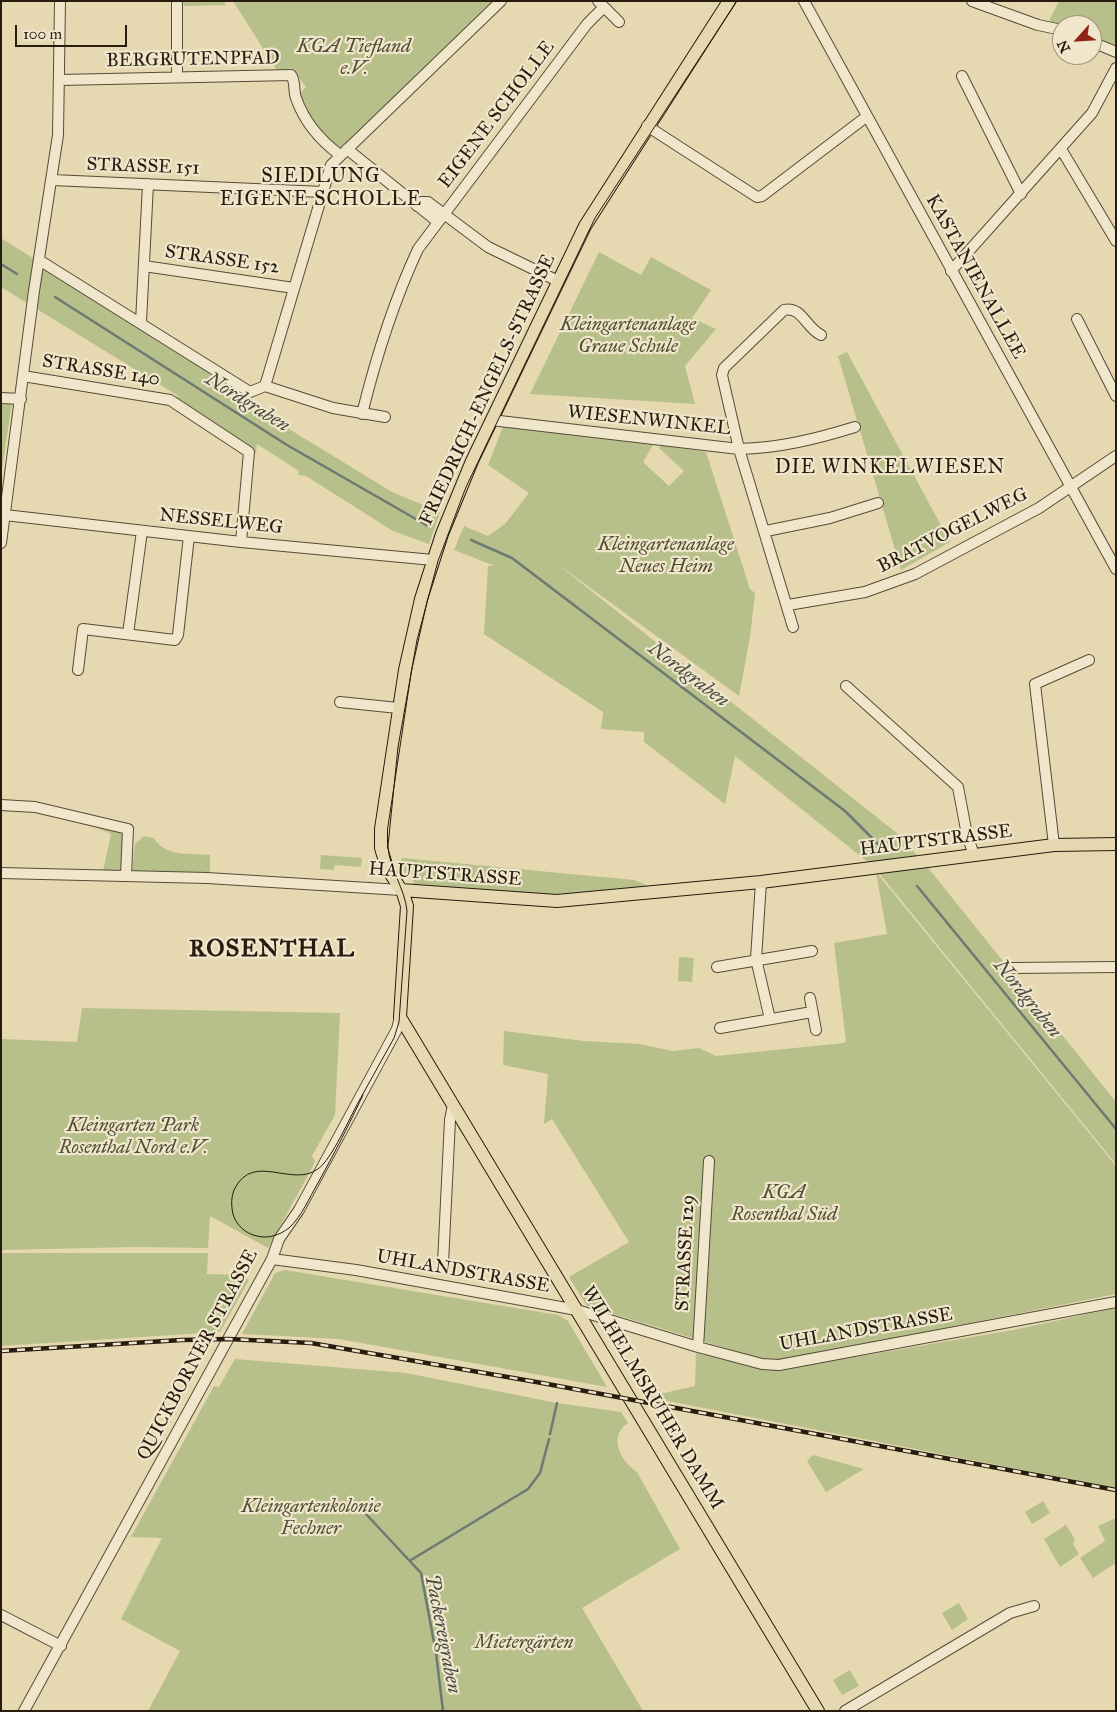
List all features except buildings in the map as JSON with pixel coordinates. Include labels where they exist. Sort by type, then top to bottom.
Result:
[{"type":"main road","name":"FRIEDRICH-ENGELS-STRASSE","points":[[401,890],[388,870],[381,838],[398,708],[415,624],[433,560],[456,496],[594,208],[729,1]]},
{"type":"main road","name":"HAUPTSTRASSE","points":[[401,890],[557,901],[761,882],[1054,845],[1116,844]]},
{"type":"main road","points":[[400,1017],[407,906],[401,890]]},
{"type":"main road","name":"WILHELMSRUHER DAMM","points":[[400,1017],[818,1711]]},
{"type":"street","points":[[1,543],[39,260],[58,135],[60,1]]},
{"type":"street","points":[[177,1],[177,77]]},
{"type":"street","points":[[265,386],[330,166],[501,1]]},
{"type":"street","name":"KASTANIENALLEE","points":[[804,1],[866,117],[1116,569]]},
{"type":"street","points":[[972,1],[1038,25],[1052,28]]},
{"type":"street","name":"EIGENE SCHOLLE","points":[[362,414],[378,348],[401,285],[418,249],[601,4],[619,22]]},
{"type":"street","points":[[1102,46],[1116,52]]},
{"type":"street","points":[[951,270],[1092,113],[1116,68]]},
{"type":"street","name":"BERGRUTENPFAD","points":[[60,80],[291,76],[294,80],[295,96],[299,106],[320,138],[343,152]]},
{"type":"street","points":[[962,76],[1021,194]]},
{"type":"street","points":[[647,126],[757,197],[762,196],[866,117]]},
{"type":"street","points":[[1061,149],[1116,241]]},
{"type":"street","points":[[343,152],[417,206],[421,202],[428,202],[441,218],[488,247],[558,281]]},
{"type":"street","name":"STRASSE 151","points":[[52,180],[323,192]]},
{"type":"street","name":"STRASSE 152","points":[[141,322],[148,184]]},
{"type":"street","points":[[39,260],[141,322],[250,392],[265,386],[311,401],[385,418]]},
{"type":"street","name":"STRASSE 152","points":[[144,266],[294,288]]},
{"type":"street","name":"WIESENWINKEL","points":[[491,420],[739,449],[723,383],[724,368],[784,310],[800,313],[814,332],[821,335]]},
{"type":"street","points":[[1077,319],[1116,396]]},
{"type":"street","name":"STRASSE 140","points":[[23,376],[170,400],[249,452],[241,542]]},
{"type":"street","points":[[1,398],[21,399]]},
{"type":"street","points":[[793,628],[766,531],[739,449],[768,448],[810,441],[855,427]]},
{"type":"street","name":"BRATVOGELWEG","points":[[788,605],[865,592],[898,582],[1031,512],[1116,456]]},
{"type":"street","points":[[766,531],[830,518],[878,503]]},
{"type":"street","name":"NESSELWEG","points":[[5,515],[241,542],[433,560]]},
{"type":"street","points":[[128,634],[142,531]]},
{"type":"street","points":[[78,670],[83,629],[174,640],[178,635],[189,536]]},
{"type":"street","points":[[1054,845],[1035,684],[1089,660]]},
{"type":"street","points":[[846,686],[958,787],[967,835],[974,855]]},
{"type":"street","points":[[340,702],[398,708]]},
{"type":"street","points":[[1,805],[35,807],[128,829],[126,876]]},
{"type":"street","name":"HAUPTSTRASSE","points":[[1,873],[207,878],[401,890]]},
{"type":"street","points":[[761,882],[756,959],[770,1019]]},
{"type":"street","points":[[717,966],[812,950]]},
{"type":"street","points":[[1012,968],[1116,967]]},
{"type":"street","points":[[810,998],[816,1030]]},
{"type":"street","points":[[720,1028],[812,1012]]},
{"type":"street","name":"QUICKBORNER STRASSE","points":[[27,1710],[272,1259],[275,1246],[299,1210],[396,1030],[400,1017]]},
{"type":"street","points":[[443,1264],[450,1120],[453,1105]]},
{"type":"street","name":"STRASSE 129","points":[[698,1347],[709,1161]]},
{"type":"street","name":"UHLANDSTRASSE","points":[[272,1259],[356,1270],[577,1310],[698,1347],[762,1364],[779,1365],[1116,1302]]},
{"type":"street","points":[[845,1711],[1010,1613],[1034,1606]]},
{"type":"street","points":[[1,1615],[61,1646]]},
{"type":"green space","points":[[183,1],[224,1],[226,5],[184,6]]},
{"type":"green space","name":"KGA Tiefland e.V.","points":[[233,1],[497,1],[342,148],[321,133],[306,112],[298,96],[306,87],[291,68],[278,72]]},
{"type":"green space","points":[[1059,1],[1116,1],[1116,46],[1102,40],[1102,15],[1052,15]]},
{"type":"green space","points":[[1,238],[251,395],[258,410],[392,492],[440,512],[429,544],[393,531],[306,476],[298,475],[299,471],[257,444],[256,453],[166,395],[180,397],[1,287]]},
{"type":"green space","name":"Kleingartenanlage Graue Schule","points":[[599,252],[641,275],[651,257],[711,290],[692,318],[716,329],[685,366],[695,404],[530,394]]},
{"type":"green space","points":[[847,352],[950,542],[901,570],[838,356]]},
{"type":"green space","points":[[1,401],[12,402],[1,475]]},
{"type":"green space","name":"Kleingartenanlage Neues Heim","points":[[503,427],[653,445],[643,462],[669,486],[684,471],[659,448],[661,445],[706,452],[750,589],[755,593],[750,637],[739,696],[556,563],[898,834],[929,869],[1116,1102],[1116,1164],[874,867],[735,756],[725,804],[644,742],[644,732],[601,729],[603,712],[484,634],[488,566],[495,566],[454,550],[464,526],[488,536],[505,524],[529,493],[488,465]]},
{"type":"green space","points":[[79,820],[123,834],[122,870],[120,873],[103,871],[111,834]]},
{"type":"green space","points":[[144,836],[154,838],[158,844],[171,851],[210,855],[210,874],[132,872],[135,844]]},
{"type":"green space","points":[[321,855],[362,858],[361,867],[335,865],[334,870],[320,869]]},
{"type":"green space","points":[[402,858],[634,880],[653,888],[561,897],[414,884],[412,877],[405,878],[400,863]]},
{"type":"green space","name":"KGA Rosenthal Süd","points":[[876,872],[1116,1166],[1116,1294],[789,1359],[765,1360],[587,1306],[569,1277],[629,1242],[552,1119],[544,1124],[548,1074],[503,1065],[504,1031],[584,1041],[640,1044],[673,1051],[699,1048],[716,1056],[844,1043],[846,1041],[834,943],[887,934]]},
{"type":"green space","points":[[679,957],[694,958],[692,982],[678,981]]},
{"type":"green space","name":"Kleingarten Park Rosenthal Nord e.V.","points":[[82,1008],[340,1013],[335,1115],[312,1156],[315,1161],[311,1170],[268,1248],[210,1216],[208,1248],[135,1247],[1,1250],[1,1039],[77,1042]]},
{"type":"green space","points":[[1,1253],[208,1253],[207,1274],[239,1275],[249,1280],[220,1332],[1,1346]]},
{"type":"green space","points":[[285,1270],[558,1315],[568,1321],[607,1387],[339,1339],[242,1334],[275,1273]]},
{"type":"green space","points":[[1116,1308],[1116,1488],[647,1397],[695,1386],[696,1353],[754,1367],[791,1368],[1013,1330]]},
{"type":"green space","name":"Kleingartenkolonie Fechner","points":[[235,1359],[406,1373],[557,1403],[621,1412],[628,1423],[618,1435],[617,1442],[622,1456],[631,1468],[637,1472],[680,1549],[582,1608],[643,1711],[148,1711],[180,1651],[121,1619],[162,1538],[131,1537],[214,1386],[219,1387]]},
{"type":"green space","points":[[813,1455],[864,1469],[826,1492],[807,1461]]},
{"type":"green space","points":[[1043,1501],[1050,1513],[1032,1524],[1025,1512]]},
{"type":"green space","points":[[1116,1518],[1116,1566],[1114,1564],[1093,1578],[1080,1558],[1105,1541],[1098,1526]]},
{"type":"green space","points":[[1066,1525],[1075,1539],[1073,1544],[1079,1554],[1060,1567],[1044,1539]]},
{"type":"green space","points":[[959,1603],[968,1619],[952,1630],[942,1613]]},
{"type":"green space","points":[[850,1670],[859,1686],[842,1695],[833,1680]]},
{"type":"waterway","name":"Nordgraben","points":[[1,264],[17,274]]},
{"type":"waterway","name":"Nordgraben","points":[[55,297],[287,445],[428,526]]},
{"type":"waterway","name":"Nordgraben","points":[[471,540],[512,558],[845,811],[879,845]]},
{"type":"waterway","name":"Nordgraben","points":[[917,886],[1116,1129]]},
{"type":"waterway","points":[[550,1434],[557,1403]]},
{"type":"waterway","points":[[411,1560],[528,1489],[540,1473],[549,1439]]},
{"type":"waterway","name":"Packereigraben","points":[[351,1498],[421,1573],[436,1653],[443,1711]]},
{"type":"tram line","points":[[363,1095],[324,1172],[294,1223],[282,1233],[270,1237],[253,1235],[242,1228],[236,1222],[232,1211],[235,1188],[243,1178],[252,1173],[263,1171],[297,1175],[308,1174],[318,1169],[335,1147],[359,1101],[394,1038],[399,1022],[407,911],[406,903],[391,863],[388,846],[398,747],[417,640],[438,561],[466,487],[595,218],[737,1]]},
{"type":"railway","points":[[1,1351],[182,1340],[228,1339],[311,1343],[542,1383],[1116,1490]]},
{"type":"district","name":"SIEDLUNG EIGENE SCHOLLE","points":[[321,188]]},
{"type":"district","name":"DIE WINKELWIESEN","points":[[890,468]]},
{"type":"district","name":"ROSENTHAL","points":[[272,950]]},
{"type":"park label","name":"Mietergärten","points":[[524,1643]]}]
